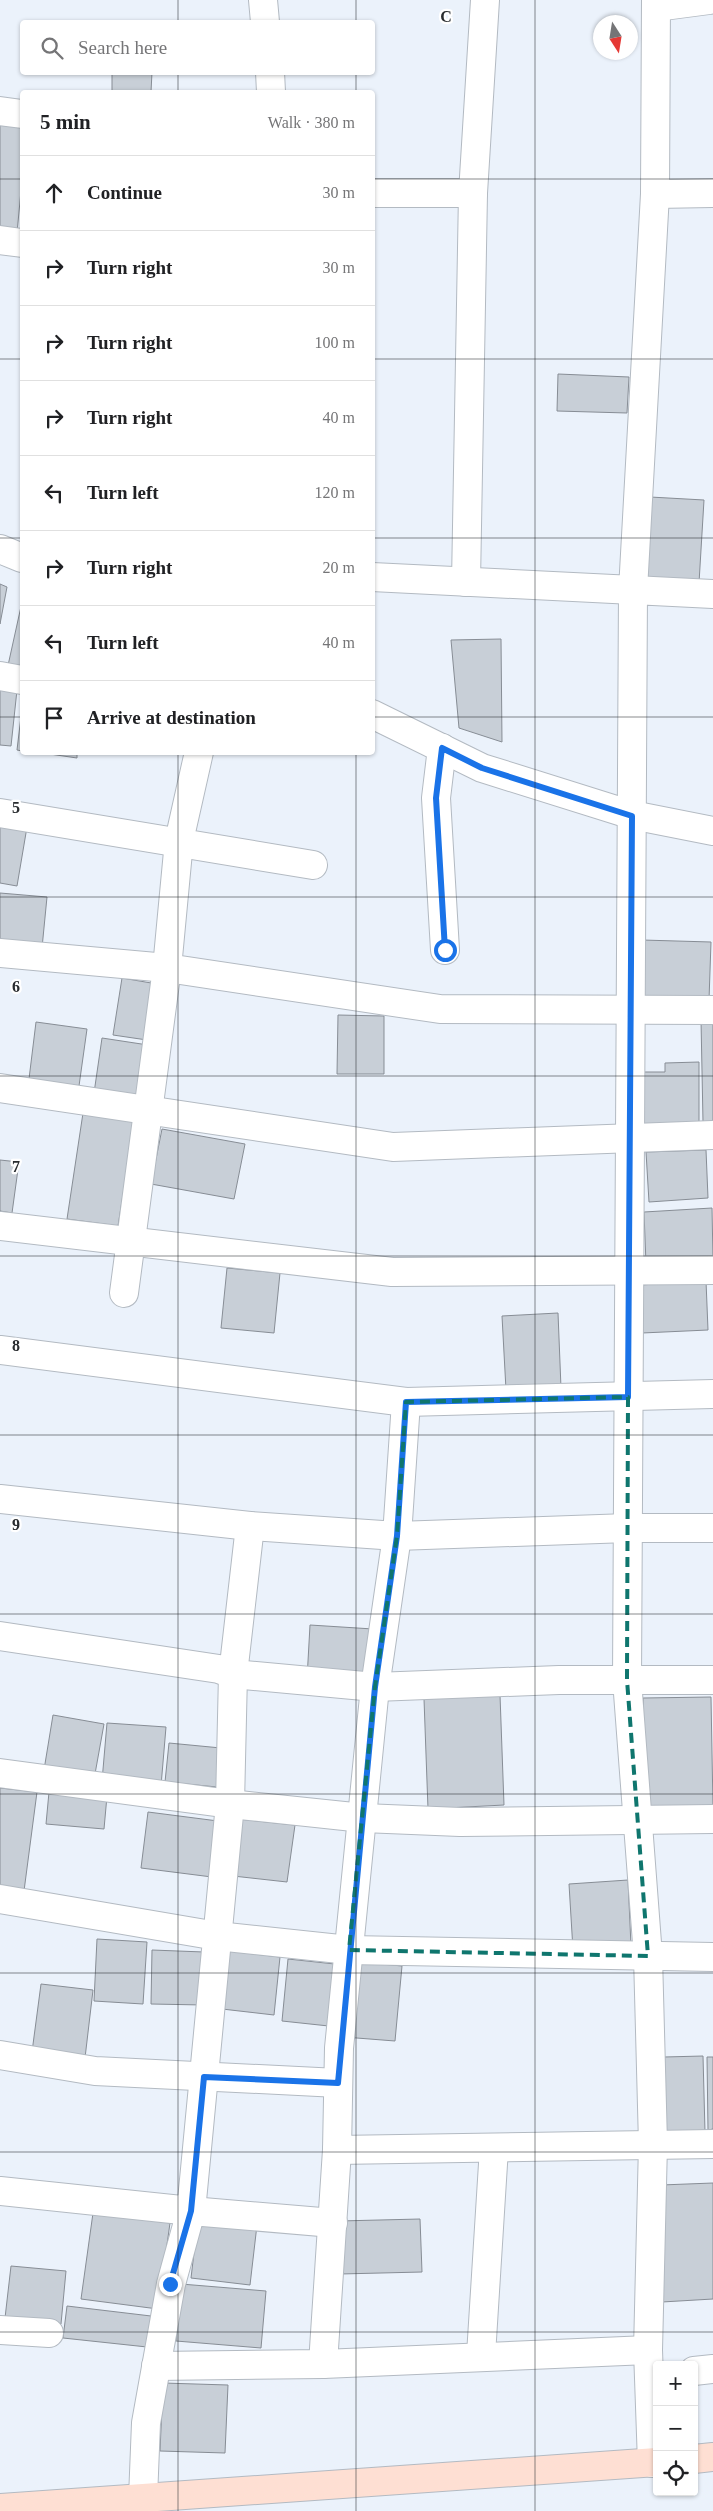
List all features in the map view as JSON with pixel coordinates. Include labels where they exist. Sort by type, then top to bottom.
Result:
[{"type":"main road","points":[[698,2459],[713,2457]]},
{"type":"main road","points":[[0,2508],[653,2463]]},
{"type":"street","points":[[263,0],[265,20]]},
{"type":"street","points":[[466,582],[473,193],[486,0]]},
{"type":"street","points":[[653,2377],[648,2350],[653,2144],[648,1956],[627,1680],[633,590],[655,194],[656,4],[708,0]]},
{"type":"street","points":[[270,75],[271,90]]},
{"type":"street","points":[[0,111],[20,114]]},
{"type":"street","points":[[375,193],[473,193]]},
{"type":"street","points":[[655,194],[713,193]]},
{"type":"street","points":[[0,240],[20,243]]},
{"type":"street","points":[[0,548],[20,557]]},
{"type":"street","points":[[375,578],[713,594]]},
{"type":"street","points":[[0,676],[20,680]]},
{"type":"street","points":[[375,715],[482,768],[632,816],[713,831]]},
{"type":"street","points":[[442,748],[436,798],[445,950]]},
{"type":"street","points":[[124,1293],[133,1242],[166,968],[179,841],[198,755]]},
{"type":"street","points":[[0,812],[314,865]]},
{"type":"street","points":[[0,953],[166,968],[440,1009],[713,1010]]},
{"type":"street","points":[[0,1088],[393,1147],[630,1137],[713,1136]]},
{"type":"street","points":[[0,1226],[392,1272],[713,1270]]},
{"type":"street","points":[[0,1350],[406,1402],[713,1394]]},
{"type":"street","points":[[323,2364],[337,2150],[338,2083],[349,1950],[375,1687],[397,1536],[406,1402]]},
{"type":"street","points":[[0,1499],[250,1526],[397,1536],[628,1528],[713,1528]]},
{"type":"street","points":[[143,2498],[146,2423],[170,2284],[191,2211],[230,1804],[233,1674],[250,1526]]},
{"type":"street","points":[[0,1636],[219,1669],[233,1674],[375,1687],[559,1680],[713,1680]]},
{"type":"street","points":[[0,1773],[230,1804],[363,1818],[460,1822],[713,1819]]},
{"type":"street","points":[[0,1899],[217,1936],[349,1950],[713,1958]]},
{"type":"street","points":[[0,2055],[95,2071],[338,2083]]},
{"type":"street","points":[[337,2150],[713,2144]]},
{"type":"street","points":[[482,2356],[494,2148]]},
{"type":"street","points":[[0,2191],[191,2211],[333,2223]]},
{"type":"street","points":[[0,2330],[49,2333]]},
{"type":"street","points":[[156,2366],[323,2364],[648,2350]]},
{"type":"street","points":[[698,2371],[713,2369]]},
{"type":"street","points":[[653,2406],[654,2451]]},
{"type":"highlighted area","points":[[628,1397],[627,1680],[648,1956],[349,1950],[375,1687],[397,1536],[406,1402]]},
{"type":"building","points":[[112,75],[152,75],[151,90],[112,90]]},
{"type":"building","points":[[0,118],[20,120],[20,201],[17,233],[0,231]]},
{"type":"building","points":[[558,374],[629,377],[627,413],[557,411]]},
{"type":"building","points":[[650,497],[704,500],[699,583],[645,580]]},
{"type":"building","points":[[0,584],[7,587],[0,624]]},
{"type":"building","points":[[20,611],[20,673],[7,670]]},
{"type":"building","points":[[501,639],[502,742],[459,728],[451,640]]},
{"type":"building","points":[[0,688],[17,690],[11,746],[0,745]]},
{"type":"building","points":[[20,725],[20,751],[17,750]]},
{"type":"building","points":[[56,755],[77,755],[77,758]]},
{"type":"building","points":[[0,823],[27,827],[17,886],[0,883]]},
{"type":"building","points":[[0,893],[47,897],[42,948],[0,944]]},
{"type":"building","points":[[642,940],[711,942],[709,1000],[640,998]]},
{"type":"building","points":[[122,978],[157,984],[147,1040],[113,1035]]},
{"type":"building","points":[[338,1015],[384,1016],[384,1074],[337,1074]]},
{"type":"building","points":[[701,1020],[713,1020],[713,1122],[703,1122]]},
{"type":"building","points":[[36,1022],[87,1029],[78,1093],[28,1087]]},
{"type":"building","points":[[102,1038],[148,1045],[140,1099],[94,1093]]},
{"type":"building","points":[[699,1062],[699,1126],[639,1126],[639,1072],[665,1072],[665,1063]]},
{"type":"building","points":[[83,1113],[135,1120],[118,1226],[67,1219]]},
{"type":"building","points":[[162,1129],[245,1144],[234,1199],[151,1184]]},
{"type":"building","points":[[706,1150],[708,1198],[649,1202],[646,1152]]},
{"type":"building","points":[[0,1160],[19,1162],[12,1213],[0,1211]]},
{"type":"building","points":[[712,1208],[713,1260],[646,1264],[644,1212]]},
{"type":"building","points":[[227,1268],[280,1273],[274,1333],[221,1328]]},
{"type":"building","points":[[706,1281],[708,1330],[642,1333],[640,1285]]},
{"type":"building","points":[[558,1313],[561,1388],[506,1390],[502,1316]]},
{"type":"building","points":[[310,1625],[373,1629],[369,1682],[307,1679]]},
{"type":"building","points":[[500,1695],[504,1805],[428,1809],[424,1699]]},
{"type":"building","points":[[711,1697],[713,1808],[646,1810],[643,1698]]},
{"type":"building","points":[[53,1715],[104,1724],[93,1785],[43,1776]]},
{"type":"building","points":[[107,1723],[166,1727],[161,1786],[102,1781]]},
{"type":"building","points":[[169,1743],[221,1748],[217,1787],[165,1782]]},
{"type":"building","points":[[0,1788],[37,1792],[24,1891],[0,1887]]},
{"type":"building","points":[[49,1792],[107,1796],[104,1829],[46,1824]]},
{"type":"building","points":[[148,1812],[218,1821],[212,1877],[141,1868]]},
{"type":"building","points":[[239,1819],[295,1825],[287,1882],[233,1876]]},
{"type":"building","points":[[628,1880],[631,1946],[573,1950],[569,1884]]},
{"type":"building","points":[[97,1939],[147,1942],[143,2004],[94,2001]]},
{"type":"building","points":[[152,1950],[204,1952],[203,2005],[151,2004]]},
{"type":"building","points":[[229,1951],[280,1957],[274,2015],[222,2009]]},
{"type":"building","points":[[288,1959],[344,1965],[338,2027],[282,2021]]},
{"type":"building","points":[[351,1961],[402,1966],[395,2041],[344,2037]]},
{"type":"building","points":[[41,1984],[93,1990],[85,2058],[32,2052]]},
{"type":"building","points":[[703,2056],[705,2132],[666,2133],[664,2057]]},
{"type":"building","points":[[707,2057],[713,2057],[713,2129],[708,2130]]},
{"type":"building","points":[[713,2183],[713,2299],[662,2302],[661,2185]]},
{"type":"building","points":[[93,2213],[170,2223],[158,2309],[81,2299]]},
{"type":"building","points":[[198,2219],[257,2225],[250,2285],[191,2278]]},
{"type":"building","points":[[420,2219],[422,2272],[340,2274],[339,2221]]},
{"type":"building","points":[[11,2266],[66,2271],[61,2324],[5,2318]]},
{"type":"building","points":[[181,2284],[266,2291],[261,2348],[176,2341]]},
{"type":"building","points":[[67,2306],[151,2316],[147,2347],[63,2338]]},
{"type":"building","points":[[163,2383],[228,2385],[225,2453],[160,2451]]},
{"type":"route","points":[[170,2284],[191,2211],[204,2077],[338,2083],[339,2048],[375,1687],[397,1536],[406,1402],[628,1397],[632,816],[482,768],[442,748],[436,798],[445,950]]}]
